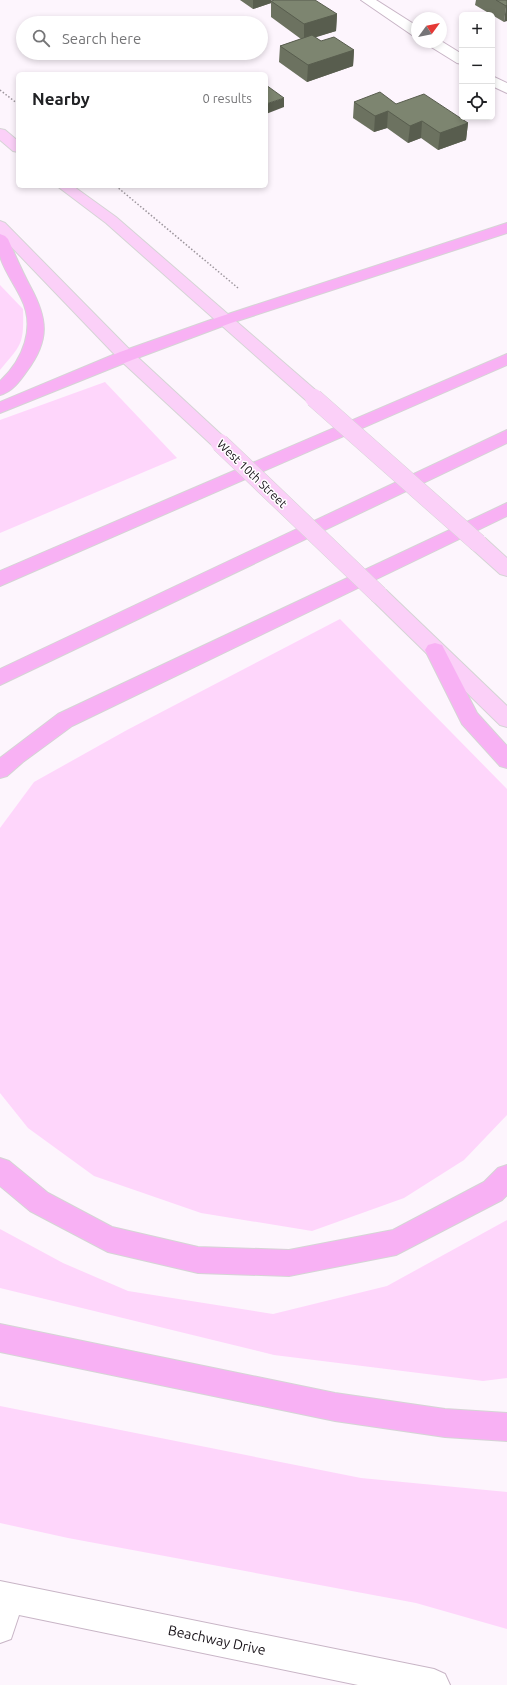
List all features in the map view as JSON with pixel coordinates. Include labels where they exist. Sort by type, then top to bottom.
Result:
[{"type":"highway","points":[[0,408],[126,356],[225,320],[507,228]]},
{"type":"highway","points":[[0,239],[35,311],[37,330],[27,360],[0,390]]},
{"type":"highway","points":[[0,579],[507,359]]},
{"type":"highway","points":[[0,678],[507,436]]},
{"type":"highway","points":[[0,770],[16,756],[72,717],[507,509]]},
{"type":"highway","points":[[435,650],[469,718],[507,760]]},
{"type":"highway","points":[[0,1170],[39,1202],[108,1239],[198,1260],[289,1263],[396,1242],[493,1191],[507,1177]]},
{"type":"highway","points":[[0,1338],[335,1407],[445,1424],[507,1427]]},
{"type":"main road","points":[[0,133],[16,146]]},
{"type":"main road","points":[[67,188],[111,220],[507,569]]},
{"type":"main road","name":"West 10th Street","points":[[0,226],[126,356],[220,443],[507,720]]},
{"type":"street","points":[[367,0],[411,28]]},
{"type":"street","points":[[443,48],[459,58]]},
{"type":"street","points":[[495,82],[507,89]]},
{"type":"street","points":[[0,1628],[5,1597]]},
{"type":"street","name":"Beachway Drive","points":[[5,1597],[434,1685]]},
{"type":"path","points":[[0,90],[16,102]]},
{"type":"path","points":[[118,188],[225,277]]},
{"type":"shaded area","points":[[0,285],[23,309],[23,330],[17,349],[0,370]]},
{"type":"shaded area","points":[[105,382],[177,458],[0,533],[0,420]]},
{"type":"shaded area","points":[[340,619],[507,789],[507,1115],[464,1160],[404,1198],[312,1231],[201,1213],[94,1176],[28,1128],[0,1093],[0,828],[34,782],[127,730]]},
{"type":"shaded area","points":[[507,1220],[507,1378],[483,1381],[274,1355],[0,1288],[0,1229],[63,1263],[128,1291],[273,1314],[387,1286]]},
{"type":"shaded area","points":[[0,1406],[361,1478],[507,1492],[507,1629],[416,1603],[68,1538],[0,1523]]},
{"type":"building","points":[[315,0],[337,14],[304,24],[271,1]]},
{"type":"building","points":[[496,0],[507,0],[507,5],[506,6]]},
{"type":"building","points":[[312,35],[321,41],[334,37],[354,50],[308,65],[280,46]]},
{"type":"building","points":[[268,86],[284,98],[268,103]]},
{"type":"building","points":[[380,92],[396,104],[424,94],[459,117],[459,120],[463,120],[468,123],[440,133],[422,121],[410,126],[388,111],[375,116],[354,102]]}]
